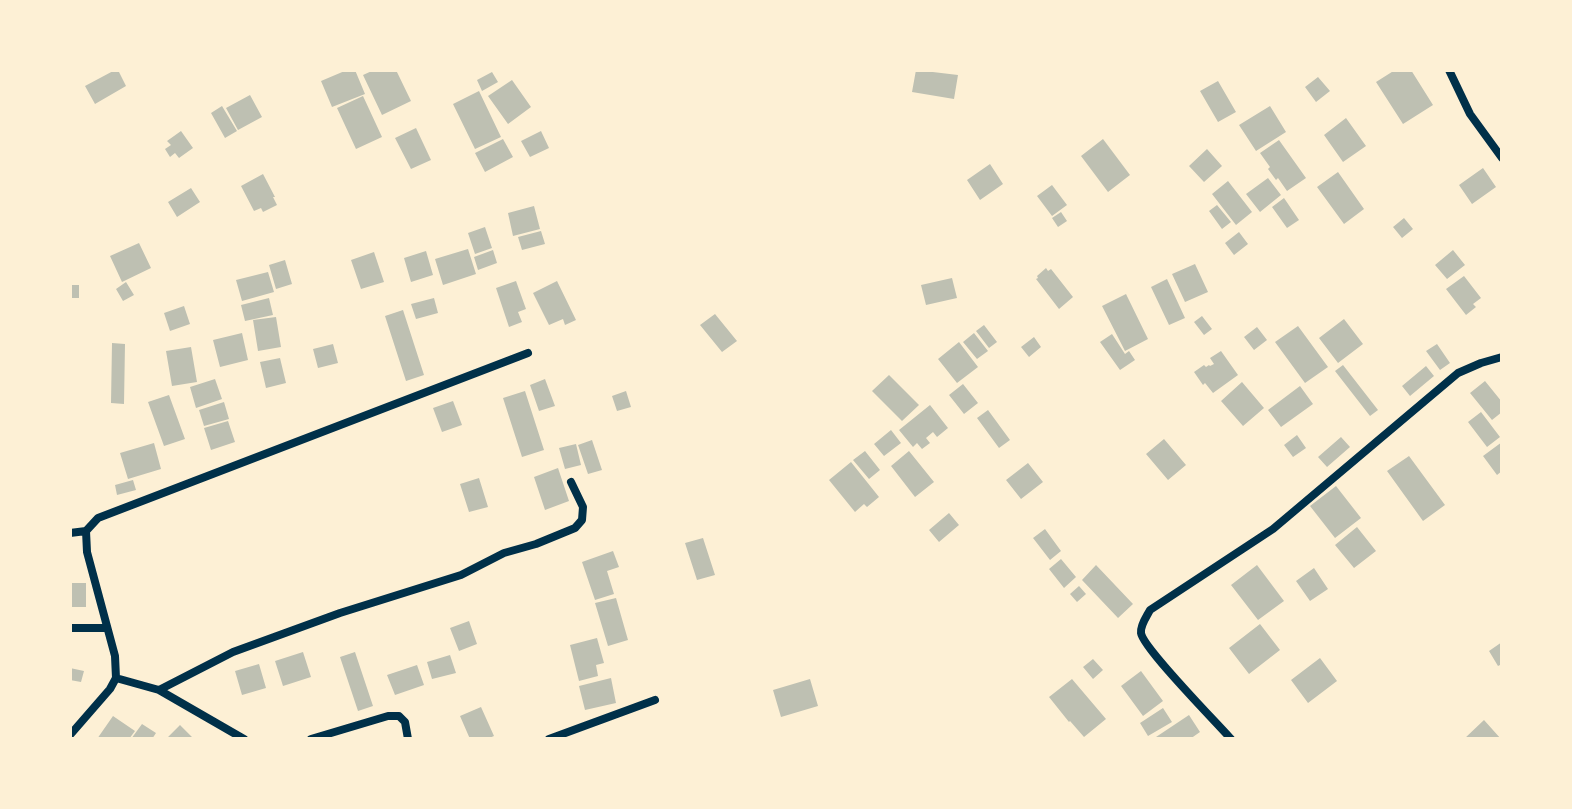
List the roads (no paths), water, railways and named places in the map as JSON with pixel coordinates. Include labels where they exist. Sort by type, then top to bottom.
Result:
[{"type":"street","points":[[1449,70],[1470,114],[1502,158]]},
{"type":"street","points":[[70,533],[86,531],[98,518],[528,353]]},
{"type":"street","points":[[1231,739],[1152,652],[1141,635],[1141,627],[1150,610],[1273,529],[1458,373],[1502,357]]},
{"type":"street","points":[[159,690],[233,652],[340,613],[461,575],[504,553],[575,528],[582,520],[583,507],[571,482]]},
{"type":"street","points":[[70,735],[116,678],[115,656],[87,552],[86,531]]},
{"type":"street","points":[[70,628],[107,628]]},
{"type":"street","points":[[116,678],[159,690],[244,739]]},
{"type":"street","points":[[549,739],[655,700]]},
{"type":"street","points":[[311,739],[388,716],[399,716],[405,722],[408,739]]}]
